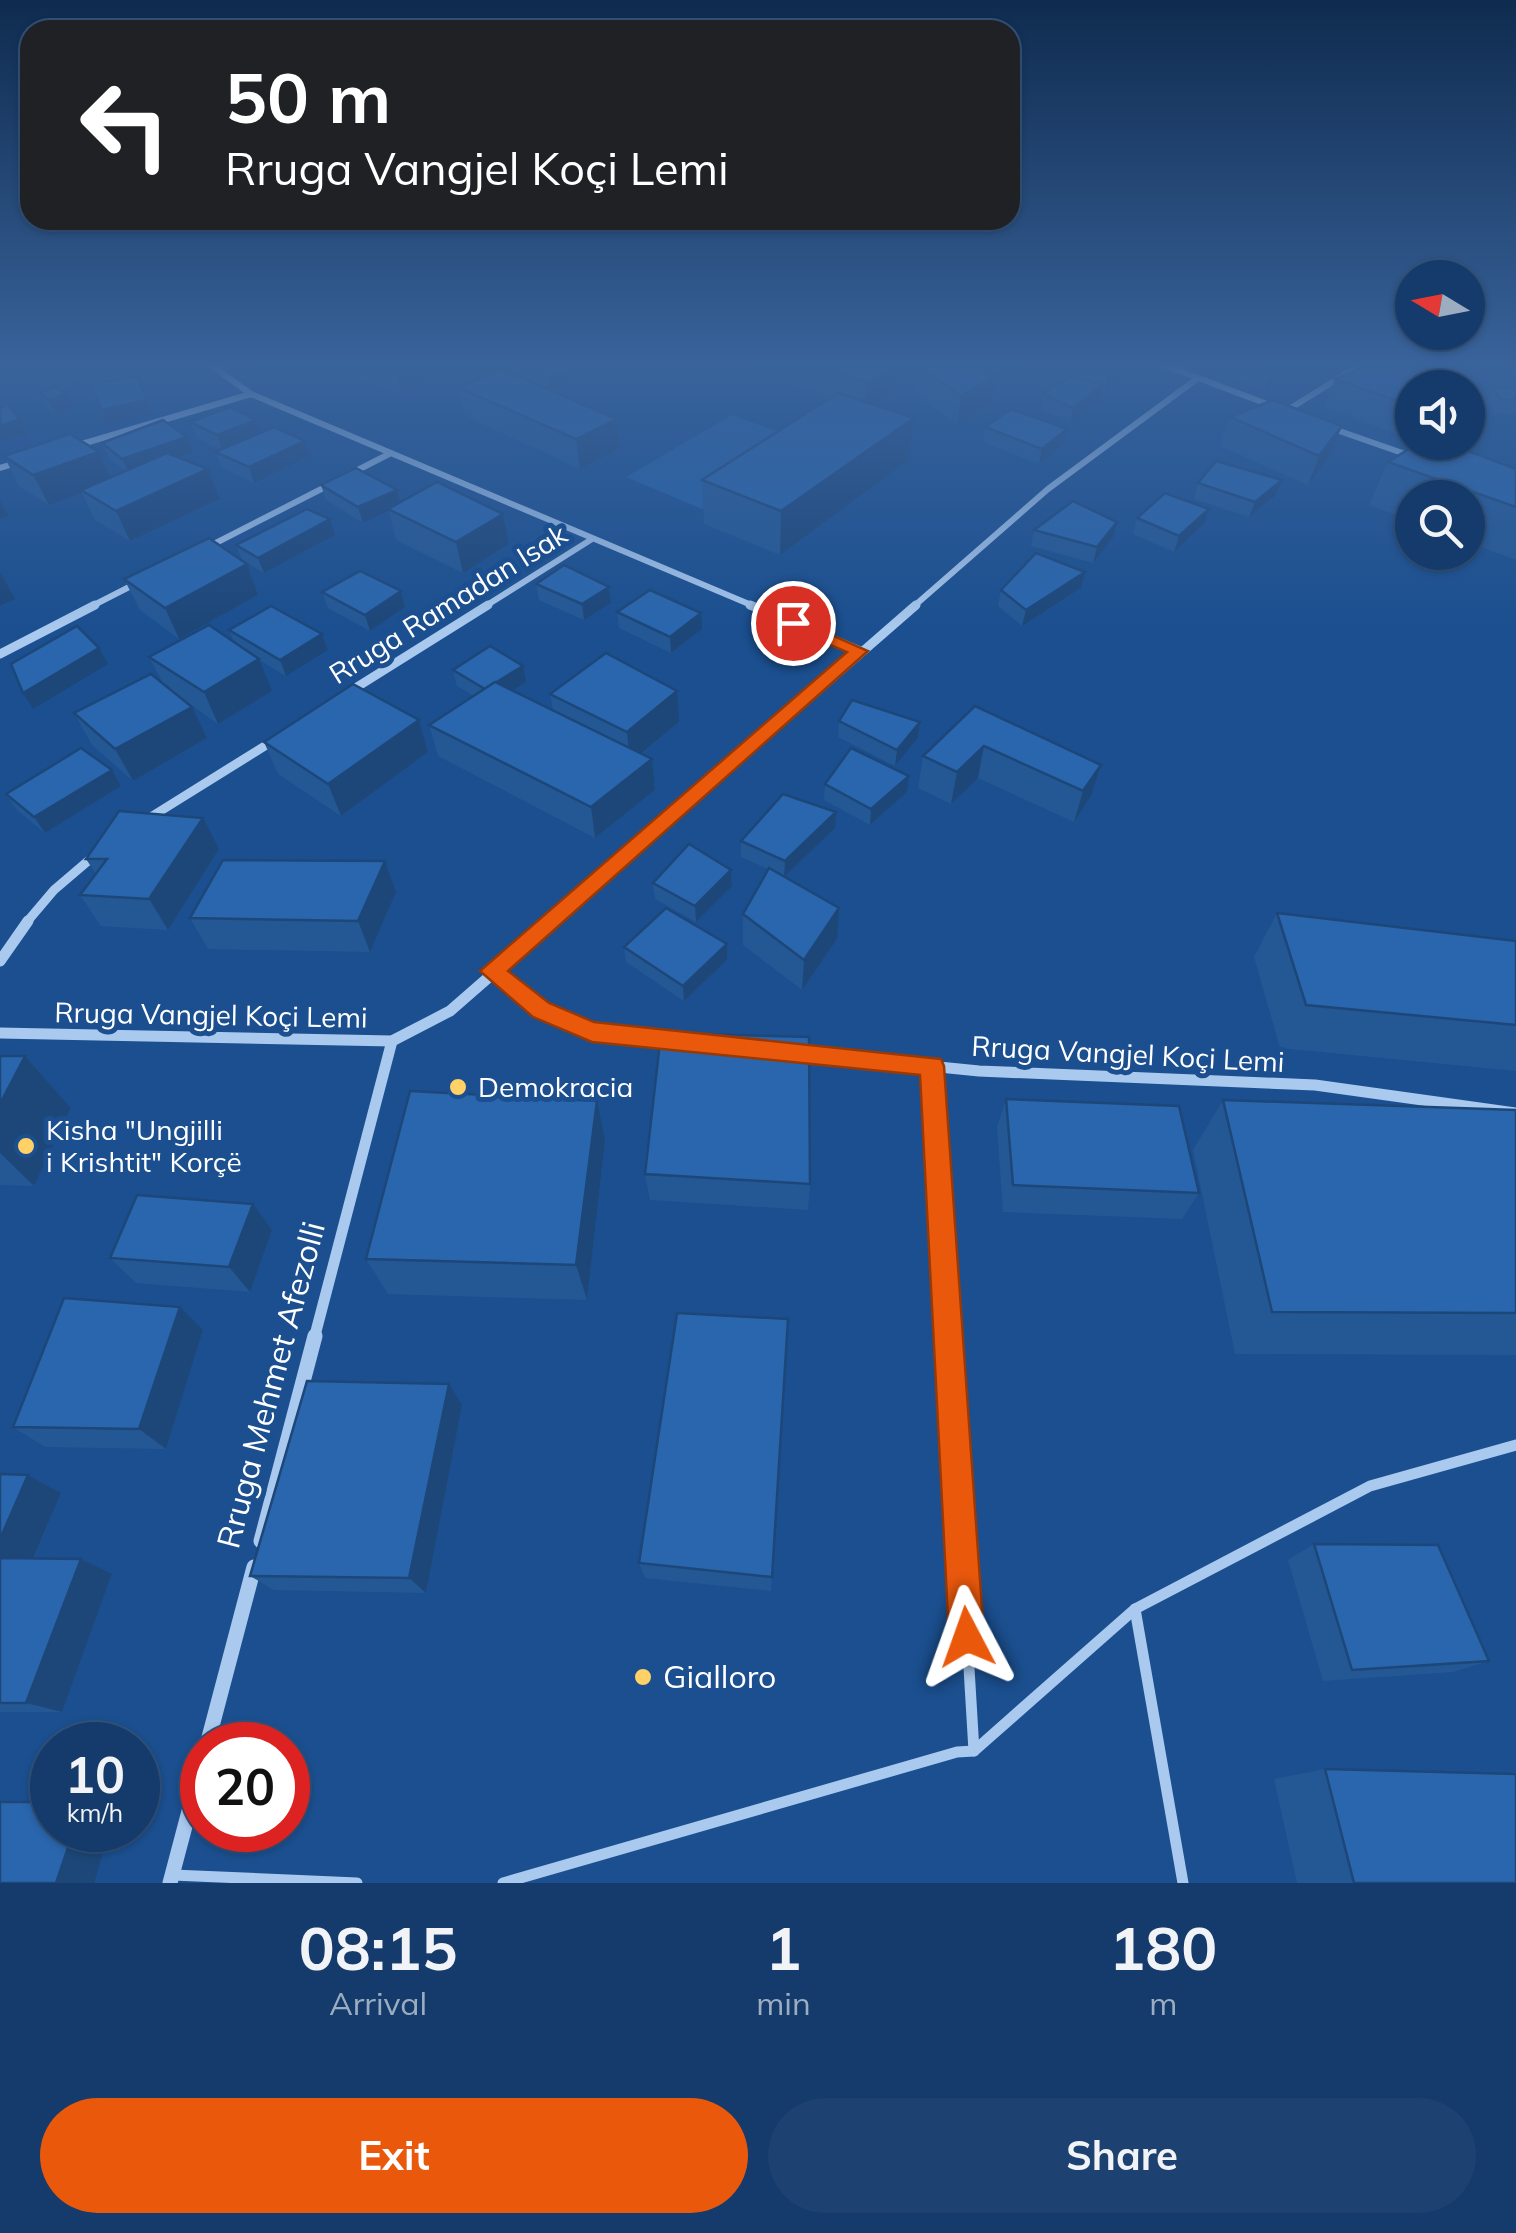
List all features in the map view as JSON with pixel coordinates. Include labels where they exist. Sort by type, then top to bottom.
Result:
[{"type":"street","points":[[686,1041],[592,1032],[541,1010],[492,971],[1048,490],[1098,453]]},
{"type":"street","points":[[1401,453],[1429,463]]},
{"type":"street","points":[[195,554],[389,454],[860,651]]},
{"type":"street","points":[[0,468],[36,458]]},
{"type":"street","name":"Rruga Ramadan Isak","points":[[346,694],[592,539]]},
{"type":"street","points":[[0,654],[142,581]]},
{"type":"street","points":[[133,829],[280,736]]},
{"type":"street","points":[[0,961],[36,907],[72,870],[103,849]]},
{"type":"street","name":"Rruga Vangjel Koçi Lemi","points":[[0,1033],[392,1041],[450,1011],[492,971]]},
{"type":"street","name":"Rruga Mehmet Afezolli","points":[[213,1722],[392,1041]]},
{"type":"street","name":"Rruga Vangjel Koçi Lemi","points":[[781,1051],[932,1066],[1315,1085],[1516,1113]]},
{"type":"street","points":[[172,1879],[180,1848]]},
{"type":"lane","points":[[932,1066],[974,1751]]},
{"type":"lane","points":[[504,1883],[957,1752],[974,1751],[1135,1609],[1370,1486],[1516,1446]]},
{"type":"lane","points":[[1135,1609],[1183,1883]]},
{"type":"lane","points":[[172,1879],[356,1883]]},
{"type":"shaded area","points":[[667,453],[789,453],[702,509],[626,477]]},
{"type":"building","points":[[13,453],[96,453],[33,475],[4,456]]},
{"type":"building","points":[[114,453],[140,453],[122,459]]},
{"type":"building","points":[[167,453],[208,469],[116,511],[81,490]]},
{"type":"building","points":[[217,453],[279,453],[249,467]]},
{"type":"building","points":[[744,453],[864,453],[781,511],[702,480]]},
{"type":"building","points":[[1485,457],[1516,469],[1516,507],[1485,496],[1485,480],[1439,480],[1388,462],[1395,458]]},
{"type":"building","points":[[1216,461],[1282,480],[1255,502],[1198,483]]},
{"type":"building","points":[[356,468],[397,490],[358,507],[321,485]]},
{"type":"building","points":[[437,482],[503,514],[456,542],[388,509]]},
{"type":"building","points":[[1165,493],[1209,509],[1179,536],[1137,518]]},
{"type":"building","points":[[1073,501],[1117,522],[1097,547],[1034,530]]},
{"type":"building","points":[[307,509],[330,519],[258,558],[236,545]]},
{"type":"building","points":[[209,538],[247,564],[165,608],[124,579]]},
{"type":"building","points":[[1036,553],[1085,572],[1026,610],[1001,590]]},
{"type":"building","points":[[564,565],[609,587],[582,604],[536,584]]},
{"type":"building","points":[[360,571],[401,591],[365,615],[322,592]]},
{"type":"building","points":[[650,590],[701,613],[670,637],[617,612]]},
{"type":"building","points":[[271,606],[322,634],[280,660],[229,630]]},
{"type":"building","points":[[209,625],[259,659],[204,692],[149,657]]},
{"type":"building","points":[[77,626],[99,648],[23,693],[11,664]]},
{"type":"building","points":[[490,646],[523,666],[485,689],[453,670]]},
{"type":"building","points":[[606,653],[677,691],[627,732],[550,694]]},
{"type":"building","points":[[151,674],[192,707],[115,749],[74,713]]},
{"type":"building","points":[[495,682],[652,759],[591,807],[429,725]]},
{"type":"building","points":[[353,684],[419,720],[328,784],[264,742]]},
{"type":"building","points":[[852,700],[920,722],[897,750],[839,721]]},
{"type":"building","points":[[975,706],[1101,765],[1083,791],[984,746],[957,772],[923,756]]},
{"type":"building","points":[[81,748],[112,770],[34,817],[6,794]]},
{"type":"building","points":[[851,748],[909,776],[871,809],[825,784]]},
{"type":"building","points":[[783,794],[836,812],[785,861],[741,841]]},
{"type":"building","points":[[119,811],[203,818],[149,899],[80,895],[107,859],[86,859]]},
{"type":"building","points":[[689,844],[731,870],[695,906],[653,883]]},
{"type":"building","points":[[223,860],[385,861],[358,921],[190,918]]},
{"type":"building","points":[[769,868],[839,908],[804,960],[743,914]]},
{"type":"building","points":[[666,908],[727,944],[683,986],[624,947]]},
{"type":"building","points":[[1277,913],[1516,941],[1516,1025],[1306,1005]]},
{"type":"building","points":[[661,1033],[809,1037],[810,1184],[645,1174]]},
{"type":"building","points":[[0,1056],[25,1056],[0,1104]]},
{"type":"building","points":[[410,1091],[597,1101],[576,1265],[366,1259]]},
{"type":"building","points":[[1006,1099],[1179,1106],[1199,1193],[1013,1185]]},
{"type":"building","points":[[1223,1100],[1516,1110],[1516,1313],[1272,1312]]},
{"type":"building","points":[[137,1195],[253,1204],[229,1267],[110,1258]]},
{"type":"building","points":[[64,1298],[180,1307],[139,1429],[13,1427]]},
{"type":"building","points":[[677,1313],[788,1319],[772,1577],[639,1563]]},
{"type":"building","points":[[307,1381],[449,1384],[409,1578],[250,1576]]},
{"type":"building","points":[[0,1474],[28,1475],[0,1539]]},
{"type":"building","points":[[1314,1544],[1438,1545],[1489,1661],[1352,1670]]},
{"type":"building","points":[[0,1558],[81,1559],[26,1703],[0,1703]]},
{"type":"building","points":[[1325,1769],[1516,1774],[1516,1883],[1354,1883]]},
{"type":"building","points":[[0,1802],[30,1802],[30,1852],[67,1852],[56,1883],[0,1883]]},
{"type":"place","name":"Demokracia","points":[[458,1087]]},
{"type":"place","name":"Kisha \"Ungjilli i Krishtit\" Korçë","points":[[26,1146]]},
{"type":"place","name":"Gialloro","points":[[643,1677]]},
{"type":"route","points":[[793,623],[860,651],[492,971],[541,1010],[592,1032],[932,1066],[967,1637]]}]
